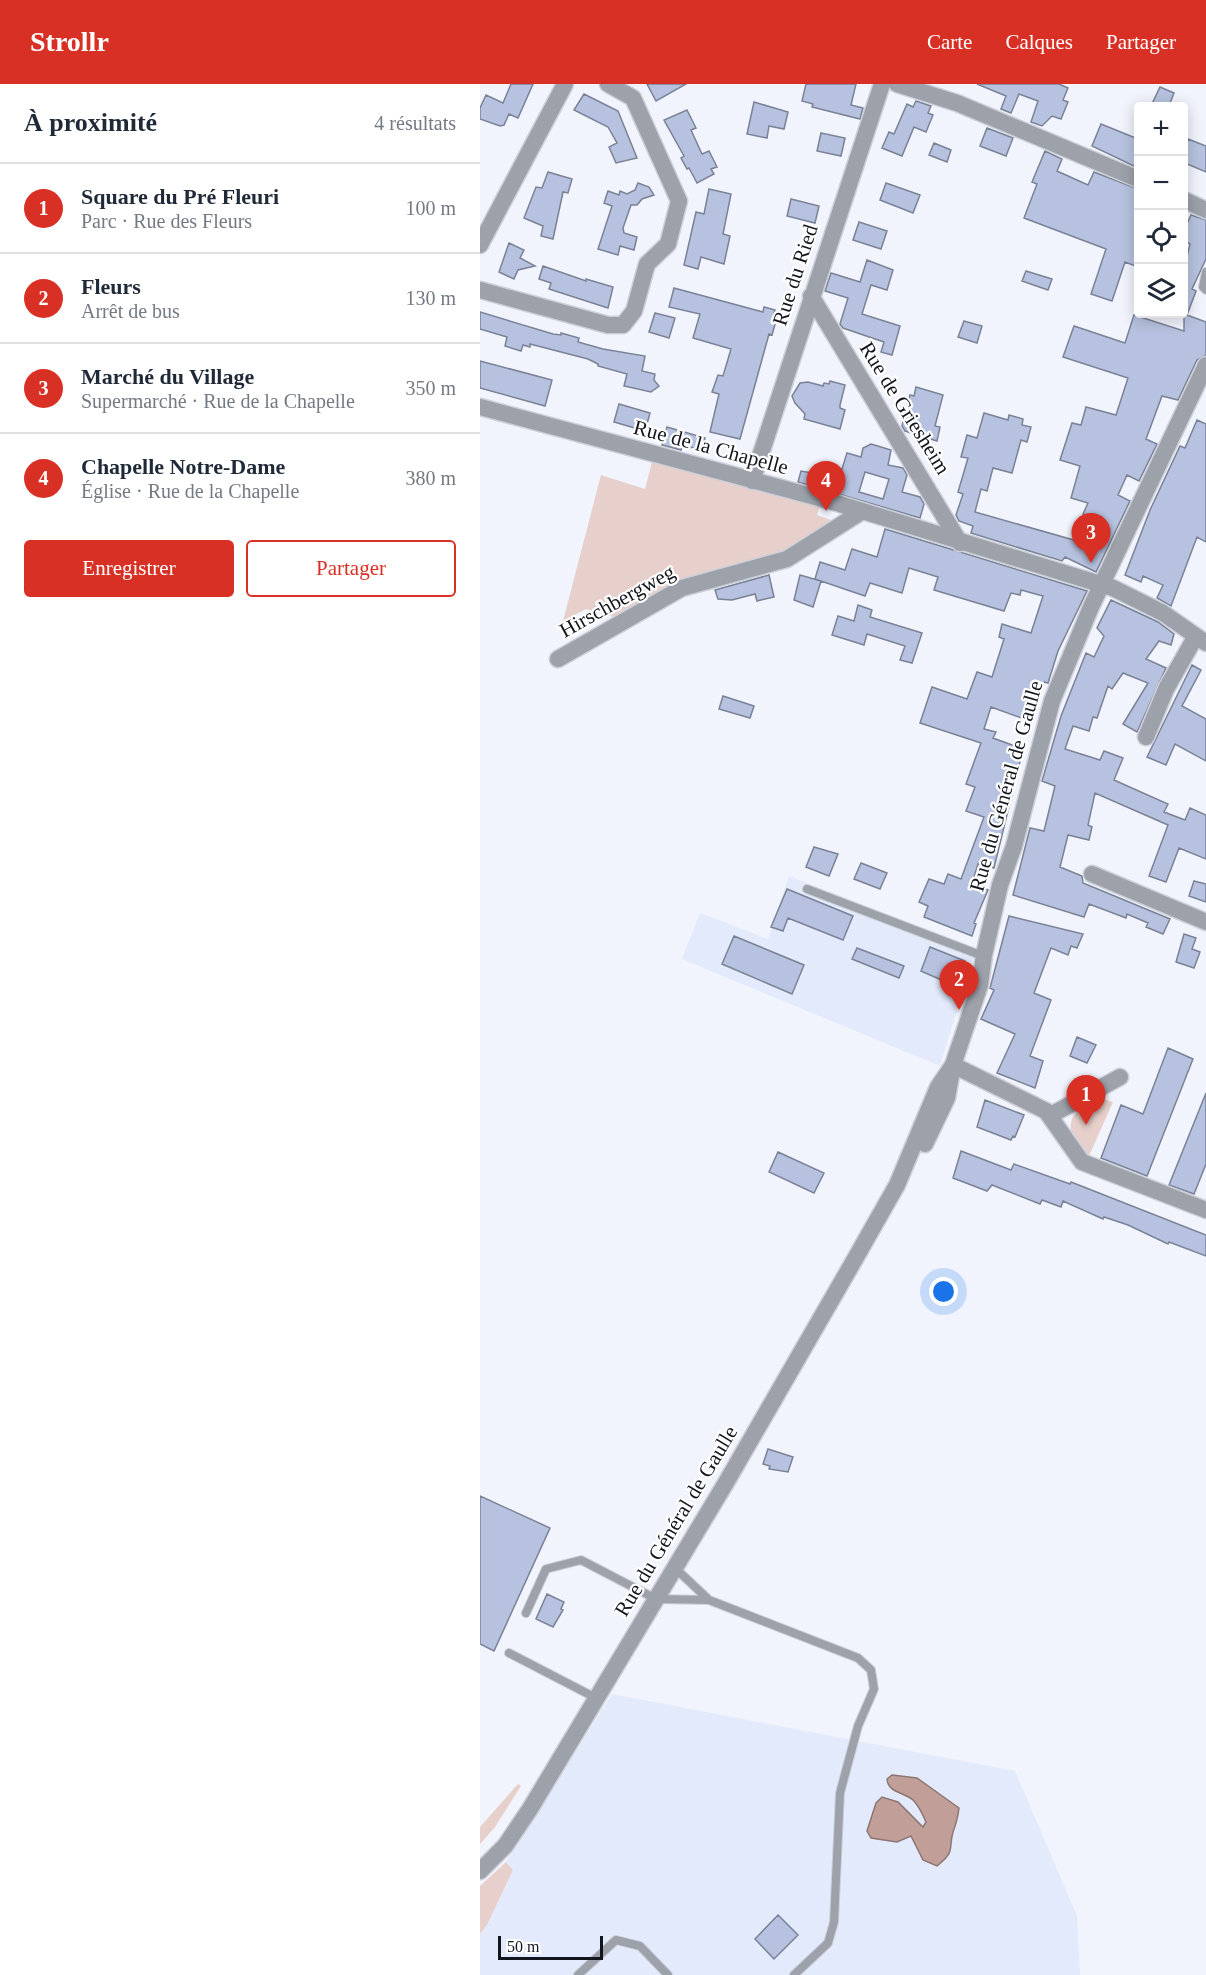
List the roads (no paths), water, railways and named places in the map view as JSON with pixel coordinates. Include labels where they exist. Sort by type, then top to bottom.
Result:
[{"type":"street","points":[[480,245],[565,84]]},
{"type":"street","points":[[480,290],[608,325],[623,325],[631,318],[647,264],[668,244],[679,201],[633,98],[608,84]]},
{"type":"street","name":"Rue du Ried","points":[[752,481],[882,84]]},
{"type":"street","points":[[897,84],[957,103],[1134,177]]},
{"type":"street","points":[[1188,202],[1206,210]]},
{"type":"street","name":"Rue de Griesheim","points":[[811,296],[960,543]]},
{"type":"street","name":"Rue du Général de Gaulle","points":[[480,1871],[515,1834],[790,1374],[897,1185],[938,1088],[953,1065],[980,985],[984,954],[1044,723],[1102,585],[1206,364]]},
{"type":"street","name":"Rue de la Chapelle","points":[[480,407],[861,512],[1102,585],[1136,598],[1201,639]]},
{"type":"street","name":"Hirschbergweg","points":[[558,659],[681,588],[787,559],[861,512]]},
{"type":"street","points":[[1146,737],[1166,689],[1201,639]]},
{"type":"street","points":[[1092,874],[1206,922]]},
{"type":"street","points":[[953,1065],[1051,1115],[1072,1152],[1082,1162],[1206,1210]]},
{"type":"street","points":[[1051,1115],[1120,1077]]},
{"type":"lane","points":[[1206,272],[1203,287],[1206,290]]},
{"type":"lane","points":[[807,889],[975,953],[984,954]]},
{"type":"lane","points":[[526,1613],[546,1569],[581,1560],[656,1599],[709,1600],[858,1658],[871,1670],[874,1689],[858,1726],[840,1793],[834,1922],[828,1943],[794,1975]]},
{"type":"lane","points":[[675,1568],[709,1600]]},
{"type":"lane","points":[[509,1653],[596,1698]]},
{"type":"lane","points":[[578,1975],[616,1940],[640,1946],[668,1975]]},
{"type":"place","name":"Chapelle Notre-Dame","points":[[826,511]]},
{"type":"place","name":"Marché du Village","points":[[1091,563]]},
{"type":"place","name":"Fleurs","points":[[959,1010]]},
{"type":"place","name":"Square du Pré Fleuri","points":[[1086,1125]]}]
